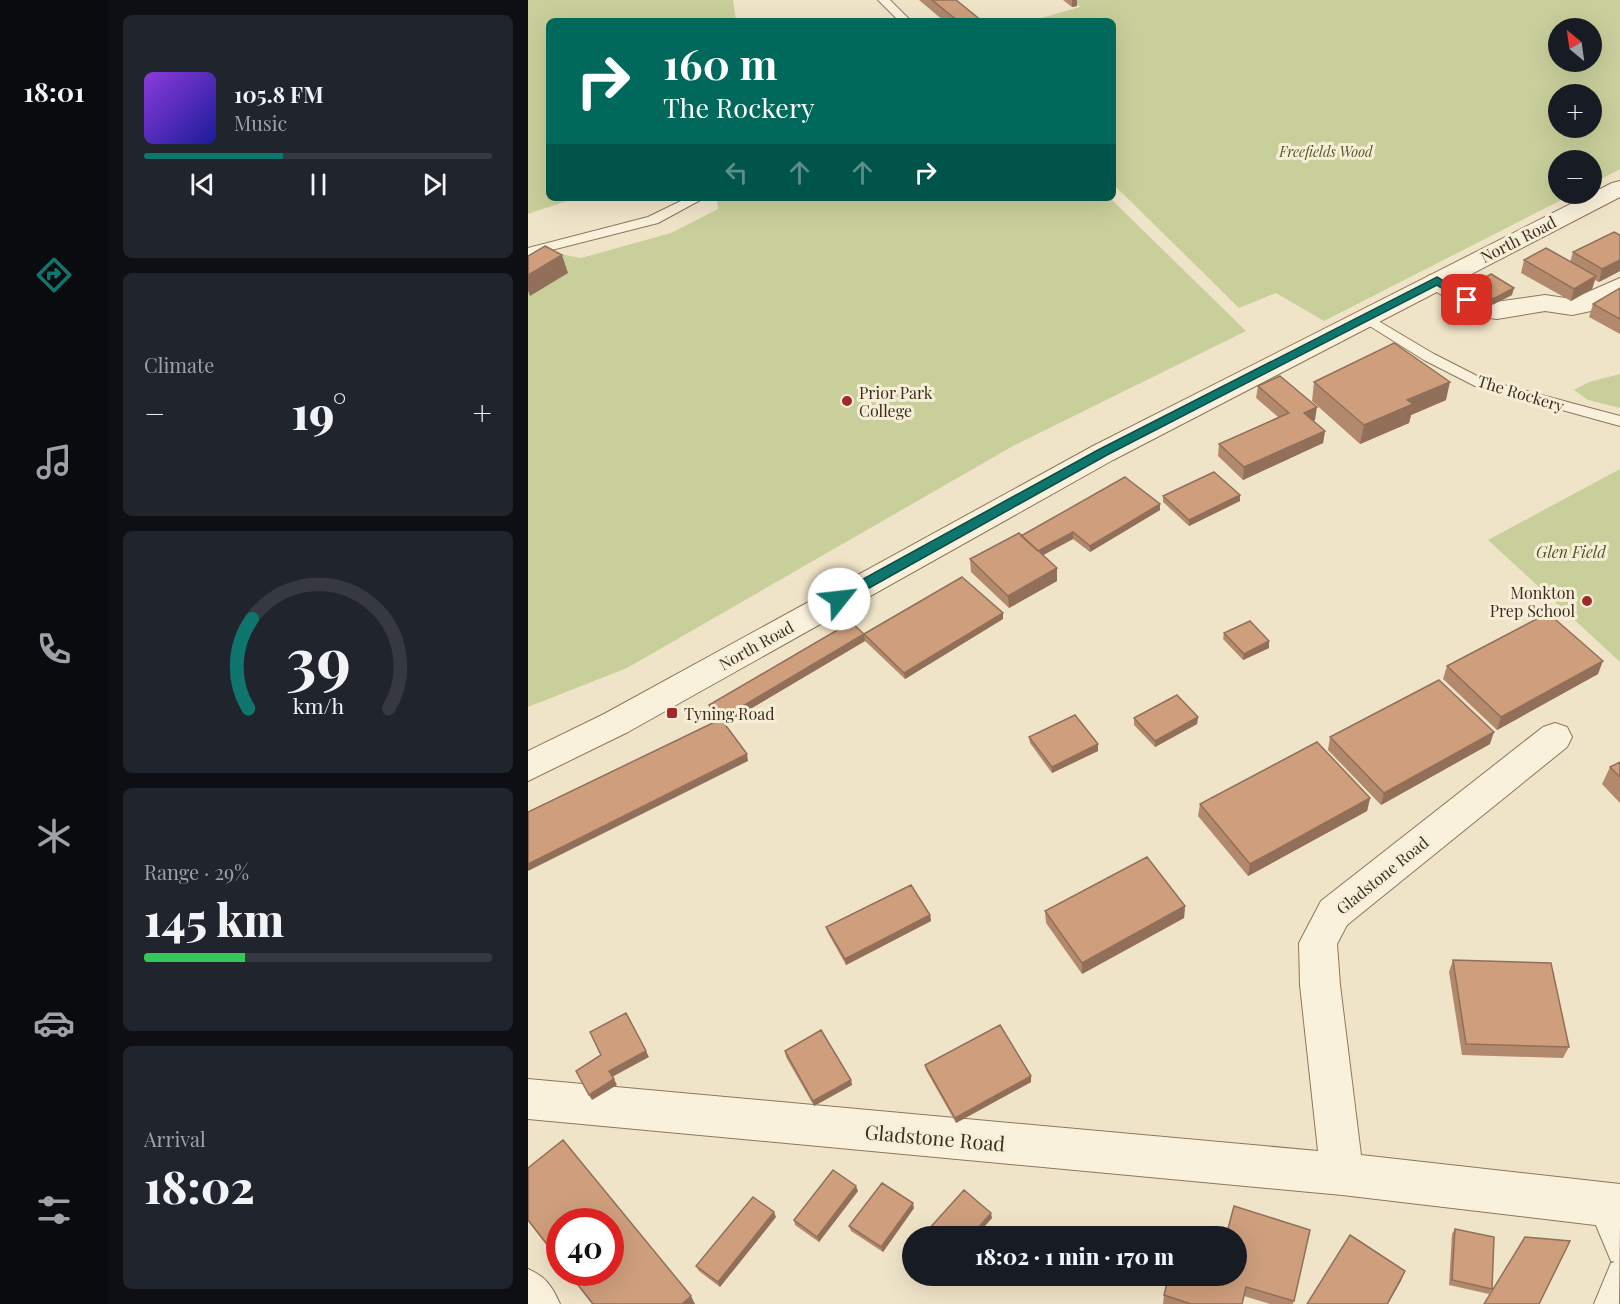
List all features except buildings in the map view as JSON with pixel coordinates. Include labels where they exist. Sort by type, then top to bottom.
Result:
[{"type":"street","name":"North Road","points":[[528,766],[616,723],[1102,453],[1620,188]]},
{"type":"street","points":[[1437,281],[1482,310],[1497,311],[1529,304],[1545,303],[1572,307],[1582,305],[1620,286]]},
{"type":"street","name":"Gladstone Road","points":[[1342,1174],[1317,943],[1334,913],[1555,737]]},
{"type":"street","name":"Gladstone Road","points":[[528,1099],[1342,1174],[1609,1205]]},
{"type":"street","points":[[528,1293],[537,1304]]},
{"type":"lane","points":[[884,0],[902,18]]},
{"type":"lane","points":[[528,252],[653,220],[691,201]]},
{"type":"lane","name":"The Rockery","points":[[1365,317],[1429,357],[1480,383],[1620,421]]},
{"type":"lane","points":[[1609,1205],[1620,1252]]},
{"type":"lane","points":[[1606,1304],[1620,1272]]},
{"type":"green space","points":[[528,0],[733,0],[736,18],[546,18],[546,201],[567,201],[528,214]]},
{"type":"green space","name":"Freefields Wood","points":[[1072,0],[1620,0],[1620,169],[1602,179],[1602,150],[1548,150],[1548,204],[1553,204],[1324,321],[1276,293],[1239,308],[1116,187],[1116,18],[1042,18],[1080,7]]},
{"type":"green space","name":"Prior Park College","points":[[717,201],[1113,201],[1246,331],[1013,446],[627,668],[528,707],[528,260],[555,253],[581,258],[671,233],[718,209]]},
{"type":"green space","points":[[1620,374],[1620,408],[1588,400],[1574,390],[1589,382]]},
{"type":"green space","name":"Glen Field","points":[[1620,469],[1620,662],[1488,540]]},
{"type":"place","name":"Prior Park College","points":[[847,401]]},
{"type":"place","name":"Monkton Prep School","points":[[1587,601]]},
{"type":"place","name":"Tyning Road","points":[[672,713]]},
{"type":"route","points":[[839,599],[1102,453],[1437,281],[1467,300]]}]
